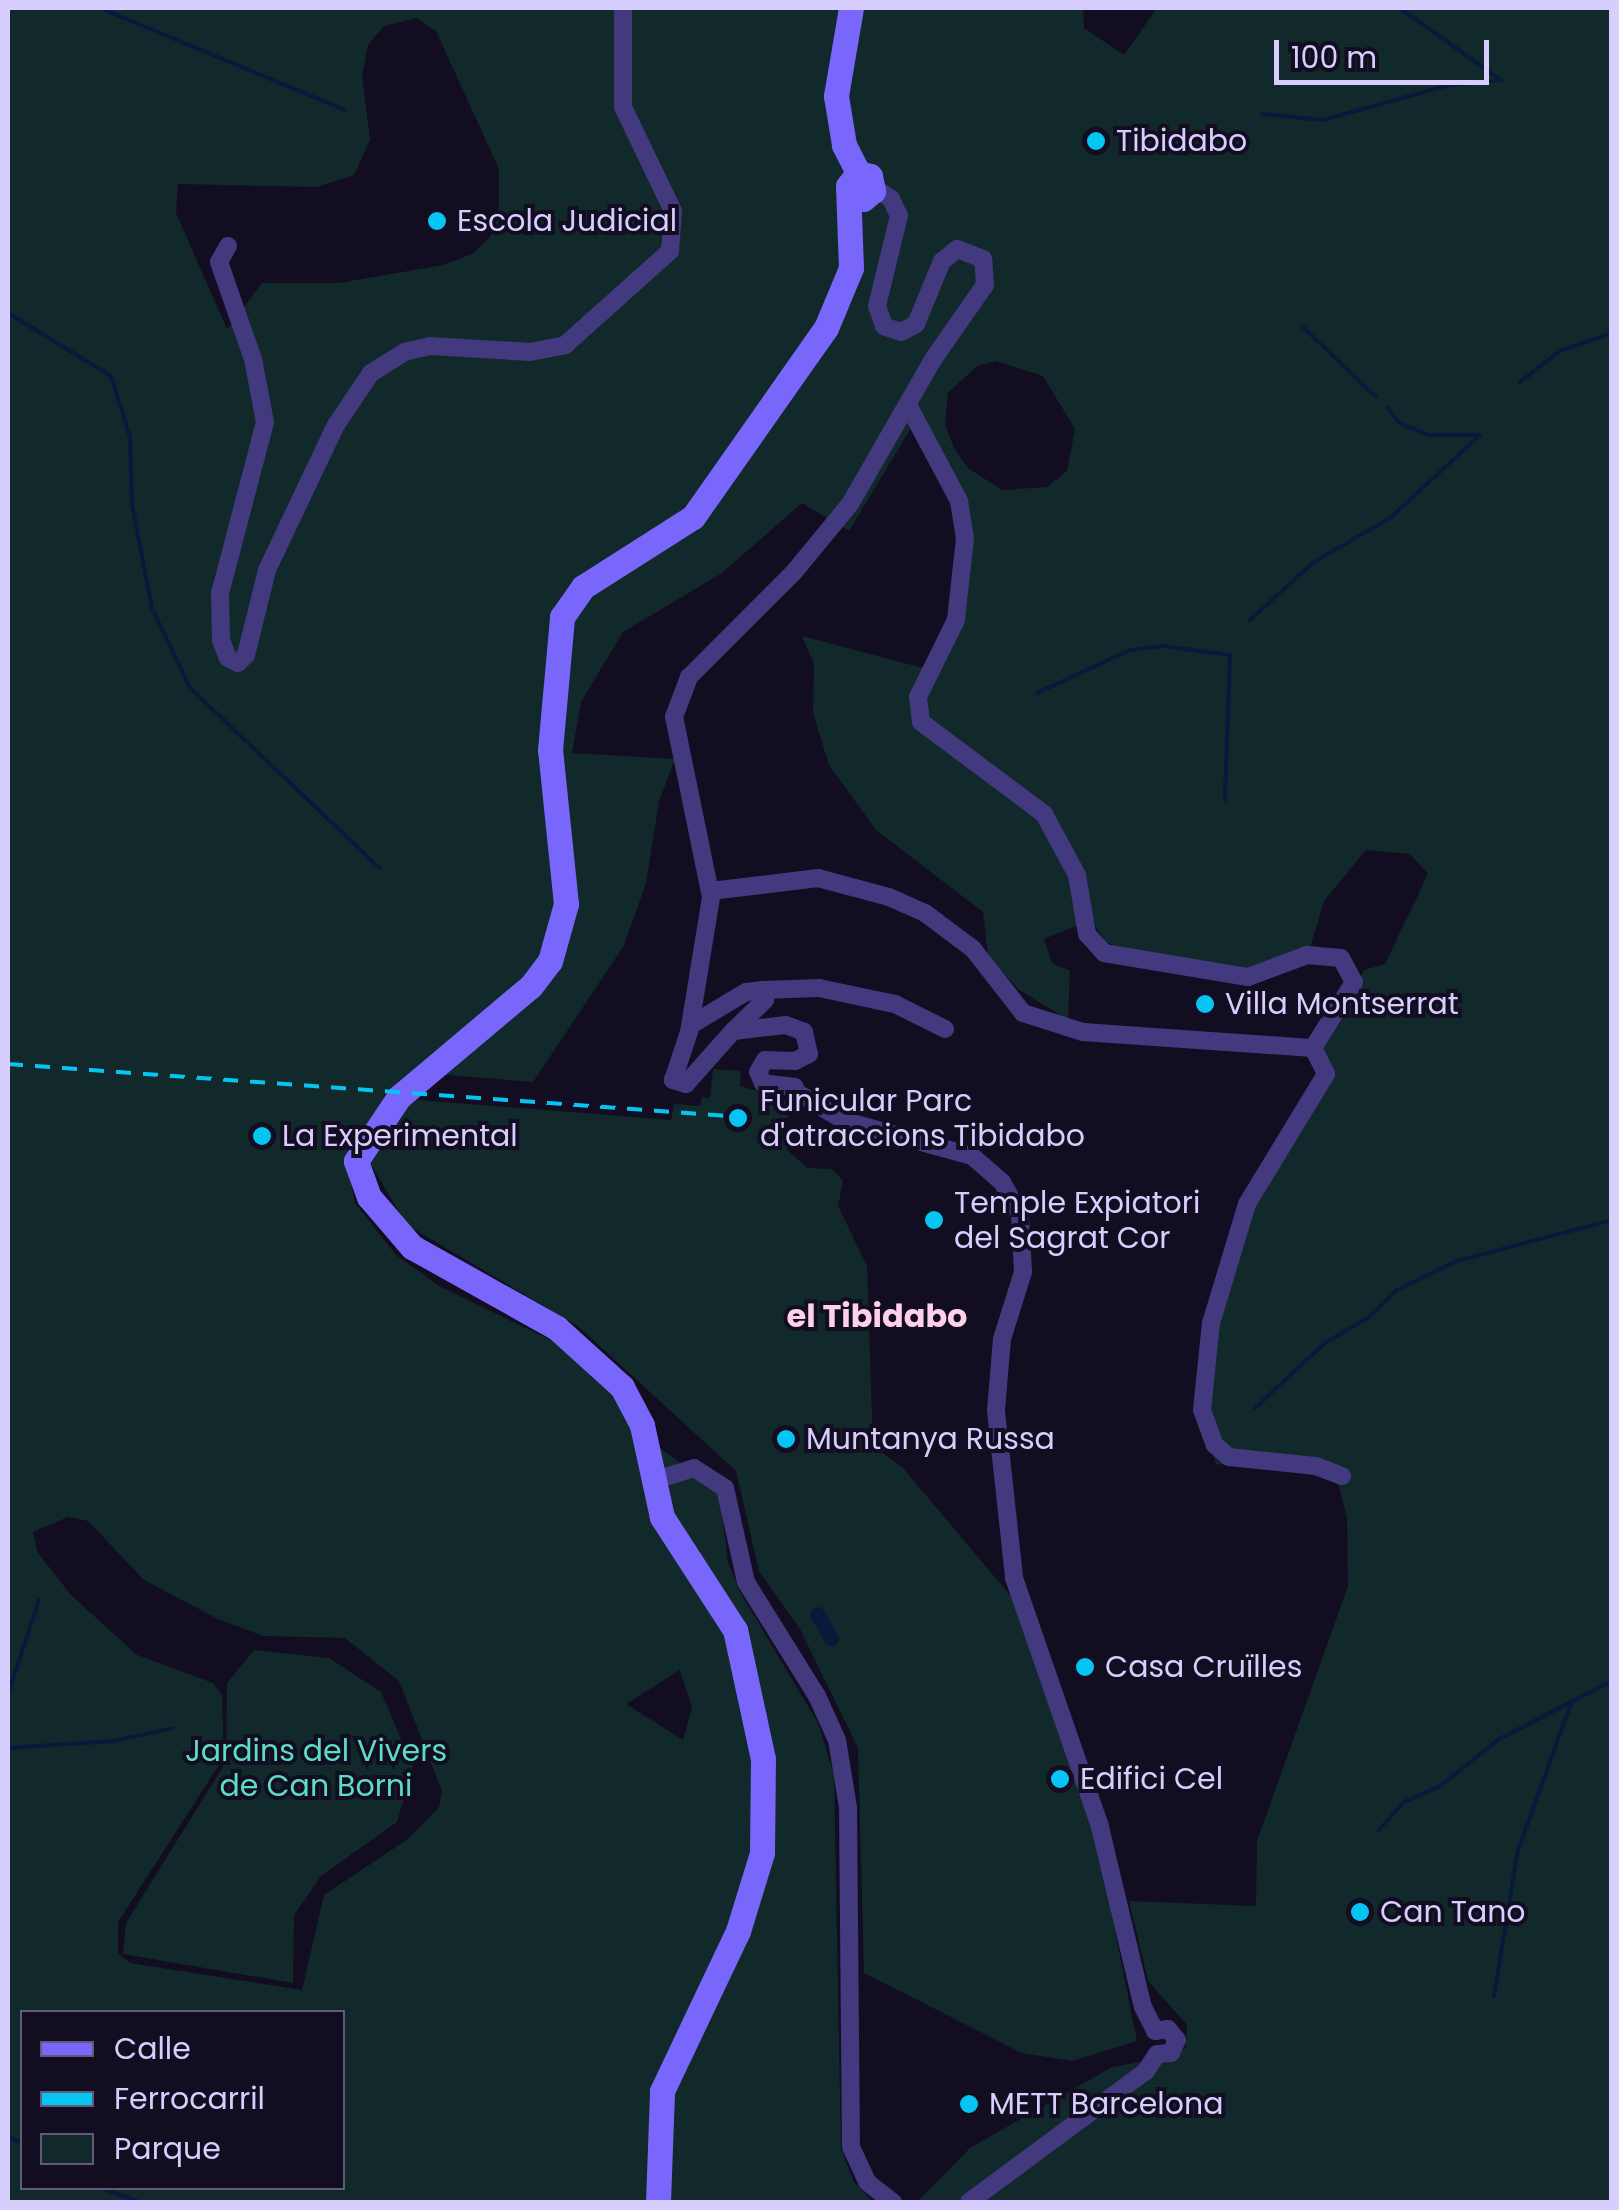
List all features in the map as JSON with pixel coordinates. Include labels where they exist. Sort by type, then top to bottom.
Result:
[{"type":"street","points":[[228,246],[219,262],[252,358],[265,422],[220,593],[222,640],[228,658],[238,663],[246,655],[267,570],[336,425],[371,373],[404,352],[430,346],[530,352],[565,344],[670,252],[673,210],[623,107],[623,8]]},
{"type":"street","points":[[658,2202],[662,2091],[746,1912],[766,1826],[763,1759],[735,1630],[677,1545],[653,1481],[640,1418],[611,1376],[557,1328],[412,1247],[369,1197],[356,1162],[406,1089],[531,986],[550,961],[566,904],[550,750],[562,617],[584,588],[693,518],[826,328],[850,268],[861,185],[844,145],[836,96],[850,8]]},
{"type":"street","points":[[763,990],[765,1000],[690,1080],[678,1084],[673,1072],[691,1025],[711,891],[676,734],[680,693],[850,504],[981,292],[987,270],[974,251],[951,252],[916,324],[901,332],[884,326],[876,306],[899,216],[891,199],[861,185]]},
{"type":"street","points":[[908,405],[959,501],[965,538],[956,620],[918,696],[916,715],[942,743],[1044,814],[1077,875],[1087,934],[1104,953],[1248,977],[1307,955],[1341,958],[1354,982],[1313,1048]]},
{"type":"street","points":[[711,891],[818,878],[889,898],[925,914],[973,949],[1023,1013],[1083,1032],[1313,1048],[1325,1064],[1323,1084],[1252,1193],[1211,1323],[1202,1410],[1215,1445],[1229,1457],[1316,1466],[1342,1476]]},
{"type":"street","points":[[691,1025],[746,992],[763,990],[856,994],[946,1029]]},
{"type":"street","points":[[733,1030],[774,1025],[804,1032],[811,1047],[804,1060],[764,1060],[758,1072],[764,1083],[798,1091],[828,1114],[972,1156],[1002,1182],[1020,1215],[1022,1272],[998,1363],[996,1454],[1003,1512],[1014,1578],[1100,1828],[1142,2008],[1155,2030],[1150,2044],[1157,2054],[1146,2070],[969,2202]]},
{"type":"street","points":[[653,1481],[684,1468],[720,1481],[746,1582],[817,1696],[837,1740],[848,1807],[851,2146],[868,2182],[894,2202]]},
{"type":"green space","points":[[8,8],[1083,8],[1084,28],[1124,55],[1157,8],[1611,8],[1611,2202],[917,2202],[970,2148],[1112,2067],[1173,2056],[1186,2047],[1187,2025],[1148,1981],[1129,1901],[1256,1906],[1257,1841],[1348,1586],[1347,1519],[1339,1486],[1326,1473],[1216,1464],[1196,1400],[1244,1194],[1318,1071],[1313,1056],[1341,1020],[1364,970],[1385,964],[1428,874],[1410,854],[1366,850],[1324,901],[1310,948],[1258,967],[1231,970],[1135,953],[1106,942],[1091,920],[1044,939],[1052,963],[1070,971],[1068,1020],[1018,989],[988,956],[983,912],[876,830],[829,765],[813,713],[814,664],[802,636],[923,668],[947,622],[958,541],[950,498],[911,428],[849,531],[802,503],[722,573],[623,632],[581,702],[572,753],[675,759],[659,801],[646,884],[623,947],[533,1082],[435,1074],[387,1097],[354,1141],[347,1164],[355,1203],[396,1255],[441,1287],[563,1346],[617,1396],[635,1429],[719,1492],[728,1562],[740,1592],[818,1723],[834,1775],[841,2149],[854,2182],[873,2202],[8,2202]],"holes":[[[416,18],[436,31],[499,169],[499,205],[490,237],[472,254],[443,265],[339,283],[262,283],[227,329],[176,213],[178,184],[317,187],[354,175],[370,140],[362,77],[368,45],[384,26]],[[996,361],[1043,376],[1075,429],[1067,471],[1047,487],[1002,490],[968,468],[954,448],[945,425],[948,393],[977,366]],[[68,1517],[88,1521],[144,1580],[218,1619],[263,1636],[345,1638],[399,1681],[442,1791],[439,1807],[408,1839],[324,1895],[302,1990],[130,1963],[118,1953],[118,1922],[224,1757],[222,1695],[213,1683],[137,1655],[71,1595],[38,1553],[33,1532]],[[680,1670],[692,1707],[683,1740],[626,1704]]]},
{"type":"green space","points":[[713,1069],[741,1071],[740,1086],[782,1098],[789,1105],[787,1150],[808,1168],[832,1169],[843,1181],[838,1206],[867,1266],[873,1446],[903,1468],[1020,1607],[1087,1791],[1137,2041],[1072,2061],[1022,2053],[864,1973],[858,1748],[800,1629],[759,1571],[736,1471],[578,1326],[407,1225],[367,1158],[406,1099],[671,1120],[674,1104],[700,1106],[702,1097],[710,1098]]},
{"type":"green space","name":"Jardins del Vivers de Can Borni","points":[[254,1650],[329,1658],[381,1692],[413,1767],[397,1822],[321,1876],[294,1915],[293,1983],[123,1954],[126,1923],[226,1762],[227,1683]]},
{"type":"waterway","points":[[100,8],[345,110]]},
{"type":"waterway","points":[[1400,8],[1501,80]]},
{"type":"waterway","points":[[1262,114],[1323,120],[1449,85],[1501,80]]},
{"type":"waterway","points":[[8,313],[111,376],[130,437],[132,504],[152,608],[190,688],[380,868]]},
{"type":"waterway","points":[[1303,327],[1376,397]]},
{"type":"waterway","points":[[1520,382],[1560,351],[1612,333]]},
{"type":"waterway","points":[[1387,407],[1399,423],[1428,435],[1480,435]]},
{"type":"waterway","points":[[1250,620],[1314,562],[1390,518],[1480,435]]},
{"type":"waterway","points":[[1037,693],[1130,650],[1163,646],[1230,655],[1225,801]]},
{"type":"waterway","points":[[1255,1408],[1325,1343],[1368,1318],[1397,1290],[1457,1261],[1612,1220]]},
{"type":"waterway","points":[[8,1694],[39,1600]]},
{"type":"waterway","points":[[817,1614],[831,1638]]},
{"type":"waterway","points":[[1378,1831],[1404,1802],[1440,1786],[1499,1739],[1612,1681]]},
{"type":"waterway","points":[[1494,1996],[1518,1850],[1572,1701]]},
{"type":"waterway","points":[[8,1748],[113,1741],[173,1728]]},
{"type":"waterway","points":[[8,2138],[20,2141]]},
{"type":"waterway","points":[[107,2190],[140,2202]]},
{"type":"railway","points":[[8,1064],[728,1116]]},
{"type":"place","name":"Tibidabo","points":[[1096,141]]},
{"type":"place","name":"Escola Judicial","points":[[437,221]]},
{"type":"place","name":"Villa Montserrat","points":[[1205,1004]]},
{"type":"place","name":"Funicular Parc d'atraccions Tibidabo","points":[[738,1118]]},
{"type":"place","name":"La Experimental","points":[[262,1136]]},
{"type":"place","name":"Temple Expiatori del Sagrat Cor","points":[[934,1220]]},
{"type":"place","name":"Muntanya Russa","points":[[786,1439]]},
{"type":"place","name":"Casa Cruïlles","points":[[1085,1667]]},
{"type":"place","name":"Edifici Cel","points":[[1060,1779]]},
{"type":"place","name":"Can Tano","points":[[1360,1912]]},
{"type":"place","name":"METT Barcelona","points":[[969,2104]]},
{"type":"district","name":"el Tibidabo","points":[[877,1316]]}]
